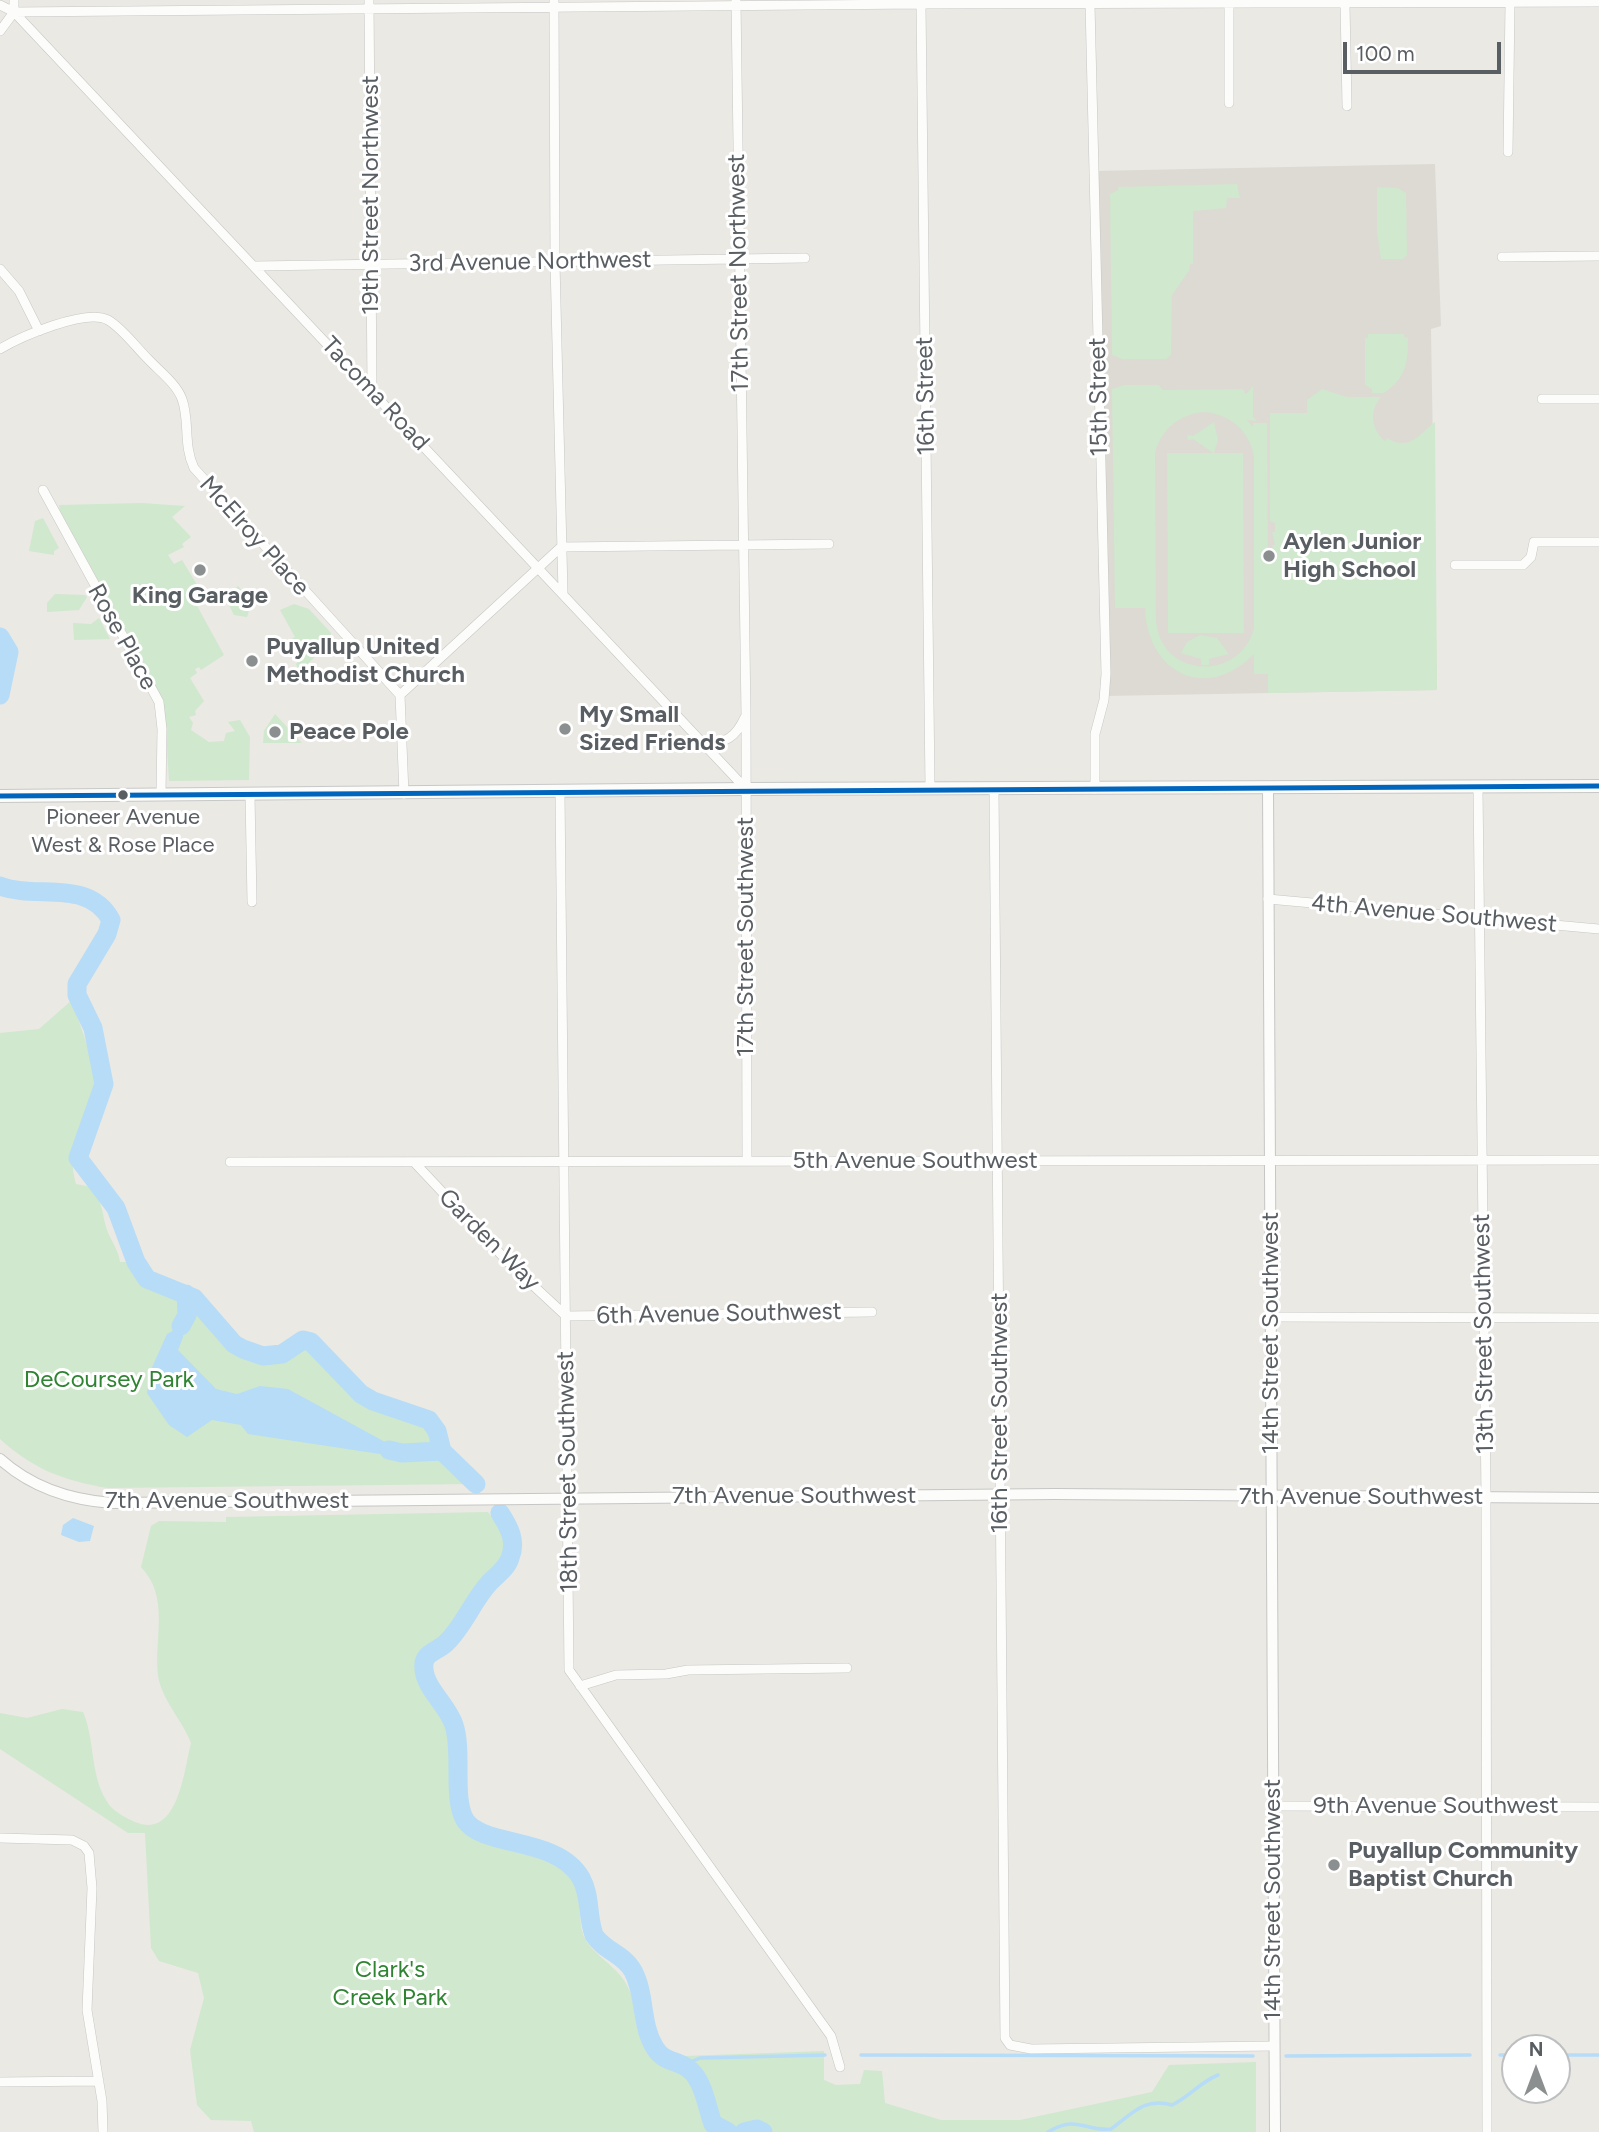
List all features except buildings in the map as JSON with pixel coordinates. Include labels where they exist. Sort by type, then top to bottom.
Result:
[{"type":"main road","points":[[0,796],[746,789],[1599,786]]},
{"type":"street","points":[[0,31],[14,12],[14,0]]},
{"type":"street","points":[[14,12],[184,5],[1599,2]]},
{"type":"street","name":"17th Street Northwest","points":[[736,3],[743,545]]},
{"type":"street","points":[[1229,3],[1229,103]]},
{"type":"street","points":[[1508,152],[1510,3]]},
{"type":"street","name":"19th Street Northwest","points":[[369,4],[372,390]]},
{"type":"street","points":[[554,4],[555,262],[563,593]]},
{"type":"street","name":"16th Street","points":[[921,4],[930,789]]},
{"type":"street","name":"15th Street","points":[[1090,4],[1106,665],[1105,696],[1095,734],[1095,789]]},
{"type":"street","points":[[1345,4],[1346,106]]},
{"type":"street","name":"Tacoma Road","points":[[0,5],[14,12],[704,741],[746,789]]},
{"type":"street","points":[[1502,257],[1599,256]]},
{"type":"street","name":"3rd Avenue Northwest","points":[[255,266],[805,258]]},
{"type":"street","points":[[0,269],[19,291],[39,331]]},
{"type":"street","name":"McElroy Place","points":[[0,349],[39,331],[77,320],[99,317],[107,320],[171,382],[182,398],[187,451],[194,468],[400,695]]},
{"type":"street","points":[[1542,399],[1599,399]]},
{"type":"street","name":"Rose Place","points":[[43,490],[159,702],[162,729],[161,794]]},
{"type":"street","points":[[1455,565],[1523,565],[1531,557],[1534,542],[1599,542]]},
{"type":"street","points":[[404,793],[400,695],[561,547],[829,544]]},
{"type":"street","name":"17th Street Southwest","points":[[743,545],[747,1161]]},
{"type":"street","points":[[704,741],[719,743],[730,739],[746,716]]},
{"type":"street","name":"14th Street Southwest","points":[[1268,787],[1275,2132]]},
{"type":"street","name":"13th Street Southwest","points":[[1478,787],[1486,1497],[1488,2132]]},
{"type":"street","name":"16th Street Southwest","points":[[994,788],[1005,2038],[1010,2045],[1031,2049],[1274,2046]]},
{"type":"street","name":"18th Street Southwest","points":[[560,792],[569,1670],[831,2036],[839,2067]]},
{"type":"street","points":[[250,795],[251,902]]},
{"type":"street","name":"4th Avenue Southwest","points":[[1268,900],[1599,929]]},
{"type":"street","name":"5th Avenue Southwest","points":[[230,1162],[1599,1160]]},
{"type":"street","name":"Garden Way","points":[[414,1162],[509,1263],[566,1316]]},
{"type":"street","name":"6th Avenue Southwest","points":[[566,1316],[872,1312]]},
{"type":"street","points":[[1271,1317],[1599,1318]]},
{"type":"street","name":"7th Avenue Southwest","points":[[0,1459],[39,1485],[93,1502],[1001,1495],[1599,1498]]},
{"type":"street","points":[[580,1686],[616,1675],[666,1674],[688,1670],[847,1668]]},
{"type":"street","name":"9th Avenue Southwest","points":[[1273,1806],[1599,1807]]},
{"type":"street","points":[[0,1838],[72,1840],[84,1846],[90,1858],[92,1881],[87,2010],[99,2081],[103,2132]]},
{"type":"street","points":[[0,2082],[99,2081]]},
{"type":"shaded area","name":"Aylen Junior High School","points":[[1435,164],[1441,326],[1431,329],[1437,690],[1105,696],[1094,171]]},
{"type":"green space","points":[[1237,184],[1240,198],[1227,198],[1226,208],[1193,211],[1193,264],[1190,264],[1189,271],[1172,295],[1171,355],[1166,359],[1122,359],[1112,355],[1110,194],[1118,190],[1118,187]]},
{"type":"green space","points":[[1377,187],[1398,188],[1406,193],[1407,255],[1403,259],[1381,259],[1377,231]]},
{"type":"green space","points":[[1368,334],[1404,334],[1404,337],[1408,338],[1401,376],[1384,393],[1372,393],[1372,389],[1365,385],[1365,338],[1368,338]]},
{"type":"green space","points":[[1124,385],[1159,385],[1163,390],[1243,389],[1246,394],[1253,386],[1253,417],[1257,421],[1247,420],[1253,427],[1253,423],[1267,423],[1268,561],[1275,558],[1272,532],[1275,532],[1275,523],[1270,521],[1270,413],[1307,413],[1307,400],[1322,389],[1347,397],[1381,397],[1377,402],[1373,420],[1385,441],[1387,438],[1402,443],[1414,440],[1435,422],[1437,690],[1268,693],[1268,674],[1254,674],[1254,654],[1236,669],[1217,677],[1199,678],[1182,674],[1168,664],[1156,650],[1148,631],[1145,608],[1115,608],[1112,389]],"holes":[[[1195,413],[1213,413],[1230,420],[1243,432],[1254,457],[1254,629],[1245,646],[1232,659],[1217,665],[1200,666],[1184,662],[1170,653],[1160,639],[1156,619],[1155,453],[1162,437],[1173,424]]]},
{"type":"green space","points":[[1214,422],[1218,440],[1214,453],[1243,453],[1244,633],[1168,633],[1167,453],[1213,453],[1193,439],[1188,440],[1187,435],[1193,436]]},
{"type":"green space","points":[[142,503],[185,506],[172,517],[191,537],[182,544],[184,547],[168,555],[174,564],[182,560],[199,588],[190,593],[224,655],[201,670],[199,667],[195,669],[197,673],[190,678],[204,701],[195,711],[196,715],[189,717],[193,723],[191,730],[209,742],[224,741],[226,733],[235,731],[228,722],[240,720],[250,737],[249,780],[169,781],[165,714],[158,690],[59,505]]},
{"type":"green space","points":[[43,518],[59,548],[54,551],[54,555],[29,551],[35,521]]},
{"type":"green space","points":[[238,586],[252,601],[247,617],[234,615],[225,597]]},
{"type":"green space","points":[[55,594],[87,597],[79,610],[47,612],[47,603]]},
{"type":"green space","points":[[294,604],[309,609],[331,633],[330,641],[300,672],[296,664],[304,656],[296,641],[281,649],[279,646],[295,637],[280,610]]},
{"type":"green space","points":[[99,618],[110,639],[74,640],[73,623],[91,624]]},
{"type":"green space","points":[[1200,635],[1217,638],[1229,654],[1209,659],[1209,665],[1201,665],[1201,659],[1181,653],[1187,642]]},
{"type":"green space","points":[[275,714],[302,743],[263,743],[264,731]]},
{"type":"green space","name":"DeCoursey Park","points":[[72,1000],[89,1050],[94,1075],[93,1101],[74,1150],[73,1170],[76,1184],[91,1187],[98,1198],[120,1262],[136,1262],[141,1271],[154,1282],[194,1298],[244,1350],[269,1355],[292,1349],[303,1340],[311,1342],[361,1394],[373,1401],[429,1420],[437,1431],[442,1451],[476,1484],[108,1488],[77,1482],[50,1472],[37,1466],[0,1439],[0,1033],[39,1029]]},
{"type":"green space","name":"Clark's Creek Park","points":[[488,1512],[505,1535],[506,1557],[483,1583],[447,1636],[425,1651],[416,1665],[422,1685],[452,1742],[456,1812],[469,1832],[482,1840],[546,1861],[568,1873],[576,1887],[581,1926],[586,1941],[625,1982],[633,2002],[637,2028],[657,2057],[824,2051],[824,2080],[836,2085],[860,2084],[864,2070],[882,2071],[885,2103],[941,2120],[1020,2120],[1152,2092],[1169,2065],[1256,2062],[1256,2132],[254,2132],[251,2121],[211,2120],[197,2105],[190,2050],[204,1998],[198,1973],[159,1961],[151,1948],[145,1833],[128,1833],[0,1749],[0,1713],[27,1718],[62,1709],[83,1712],[97,1779],[109,1804],[135,1822],[149,1825],[161,1821],[170,1812],[182,1785],[191,1743],[163,1693],[158,1675],[158,1604],[150,1579],[141,1567],[151,1526],[159,1521],[226,1522],[226,1517]]},
{"type":"water","points":[[181,1326],[183,1337],[178,1350],[216,1389],[237,1394],[260,1386],[288,1389],[385,1442],[389,1450],[380,1454],[248,1434],[241,1425],[212,1420],[187,1437],[169,1425],[147,1393],[150,1372],[167,1334]]},
{"type":"water","points":[[73,1518],[94,1526],[90,1541],[79,1542],[61,1535],[63,1525]]},
{"type":"waterway","points":[[0,637],[9,652],[0,695]]},
{"type":"waterway","points":[[0,886],[14,890],[76,894],[101,907],[111,920],[107,934],[77,984],[77,995],[93,1028],[104,1084],[78,1158],[116,1208],[136,1262],[147,1279],[194,1298],[234,1344],[243,1349],[263,1356],[282,1354],[303,1340],[311,1342],[361,1394],[373,1401],[429,1420],[437,1431],[442,1451],[476,1484]]},
{"type":"waterway","points":[[181,1326],[187,1315],[186,1294]]},
{"type":"waterway","points":[[389,1450],[402,1453],[442,1451]]},
{"type":"waterway","points":[[500,1513],[512,1540],[509,1562],[484,1589],[452,1636],[428,1656],[424,1663],[428,1683],[447,1711],[457,1736],[461,1811],[474,1829],[555,1855],[570,1865],[581,1878],[594,1935],[603,1945],[625,1960],[633,1971],[640,1990],[647,2029],[655,2048],[663,2056],[686,2067],[695,2075],[713,2124],[728,2132]]},
{"type":"waterway","points":[[681,2066],[700,2058],[825,2055]]},
{"type":"waterway","points":[[861,2055],[1253,2056]]},
{"type":"waterway","points":[[1286,2056],[1470,2055]]},
{"type":"waterway","points":[[1571,2055],[1599,2055]]},
{"type":"waterway","points":[[1048,2132],[1067,2124],[1111,2129],[1139,2108],[1154,2103],[1172,2105],[1218,2075]]},
{"type":"waterway","points":[[744,2132],[757,2129],[763,2132]]},
{"type":"transit line","points":[[0,796],[1599,786]]},
{"type":"place","name":"Aylen Junior High School","points":[[1269,556]]},
{"type":"place","name":"King Garage","points":[[200,570]]},
{"type":"place","name":"Puyallup United Methodist Church","points":[[252,661]]},
{"type":"place","name":"My Small Sized Friends","points":[[565,729]]},
{"type":"place","name":"Peace Pole","points":[[275,732]]},
{"type":"place","name":"Pioneer Avenue West & Rose Place","points":[[123,795]]},
{"type":"place","name":"Puyallup Community Baptist Church","points":[[1334,1865]]}]
